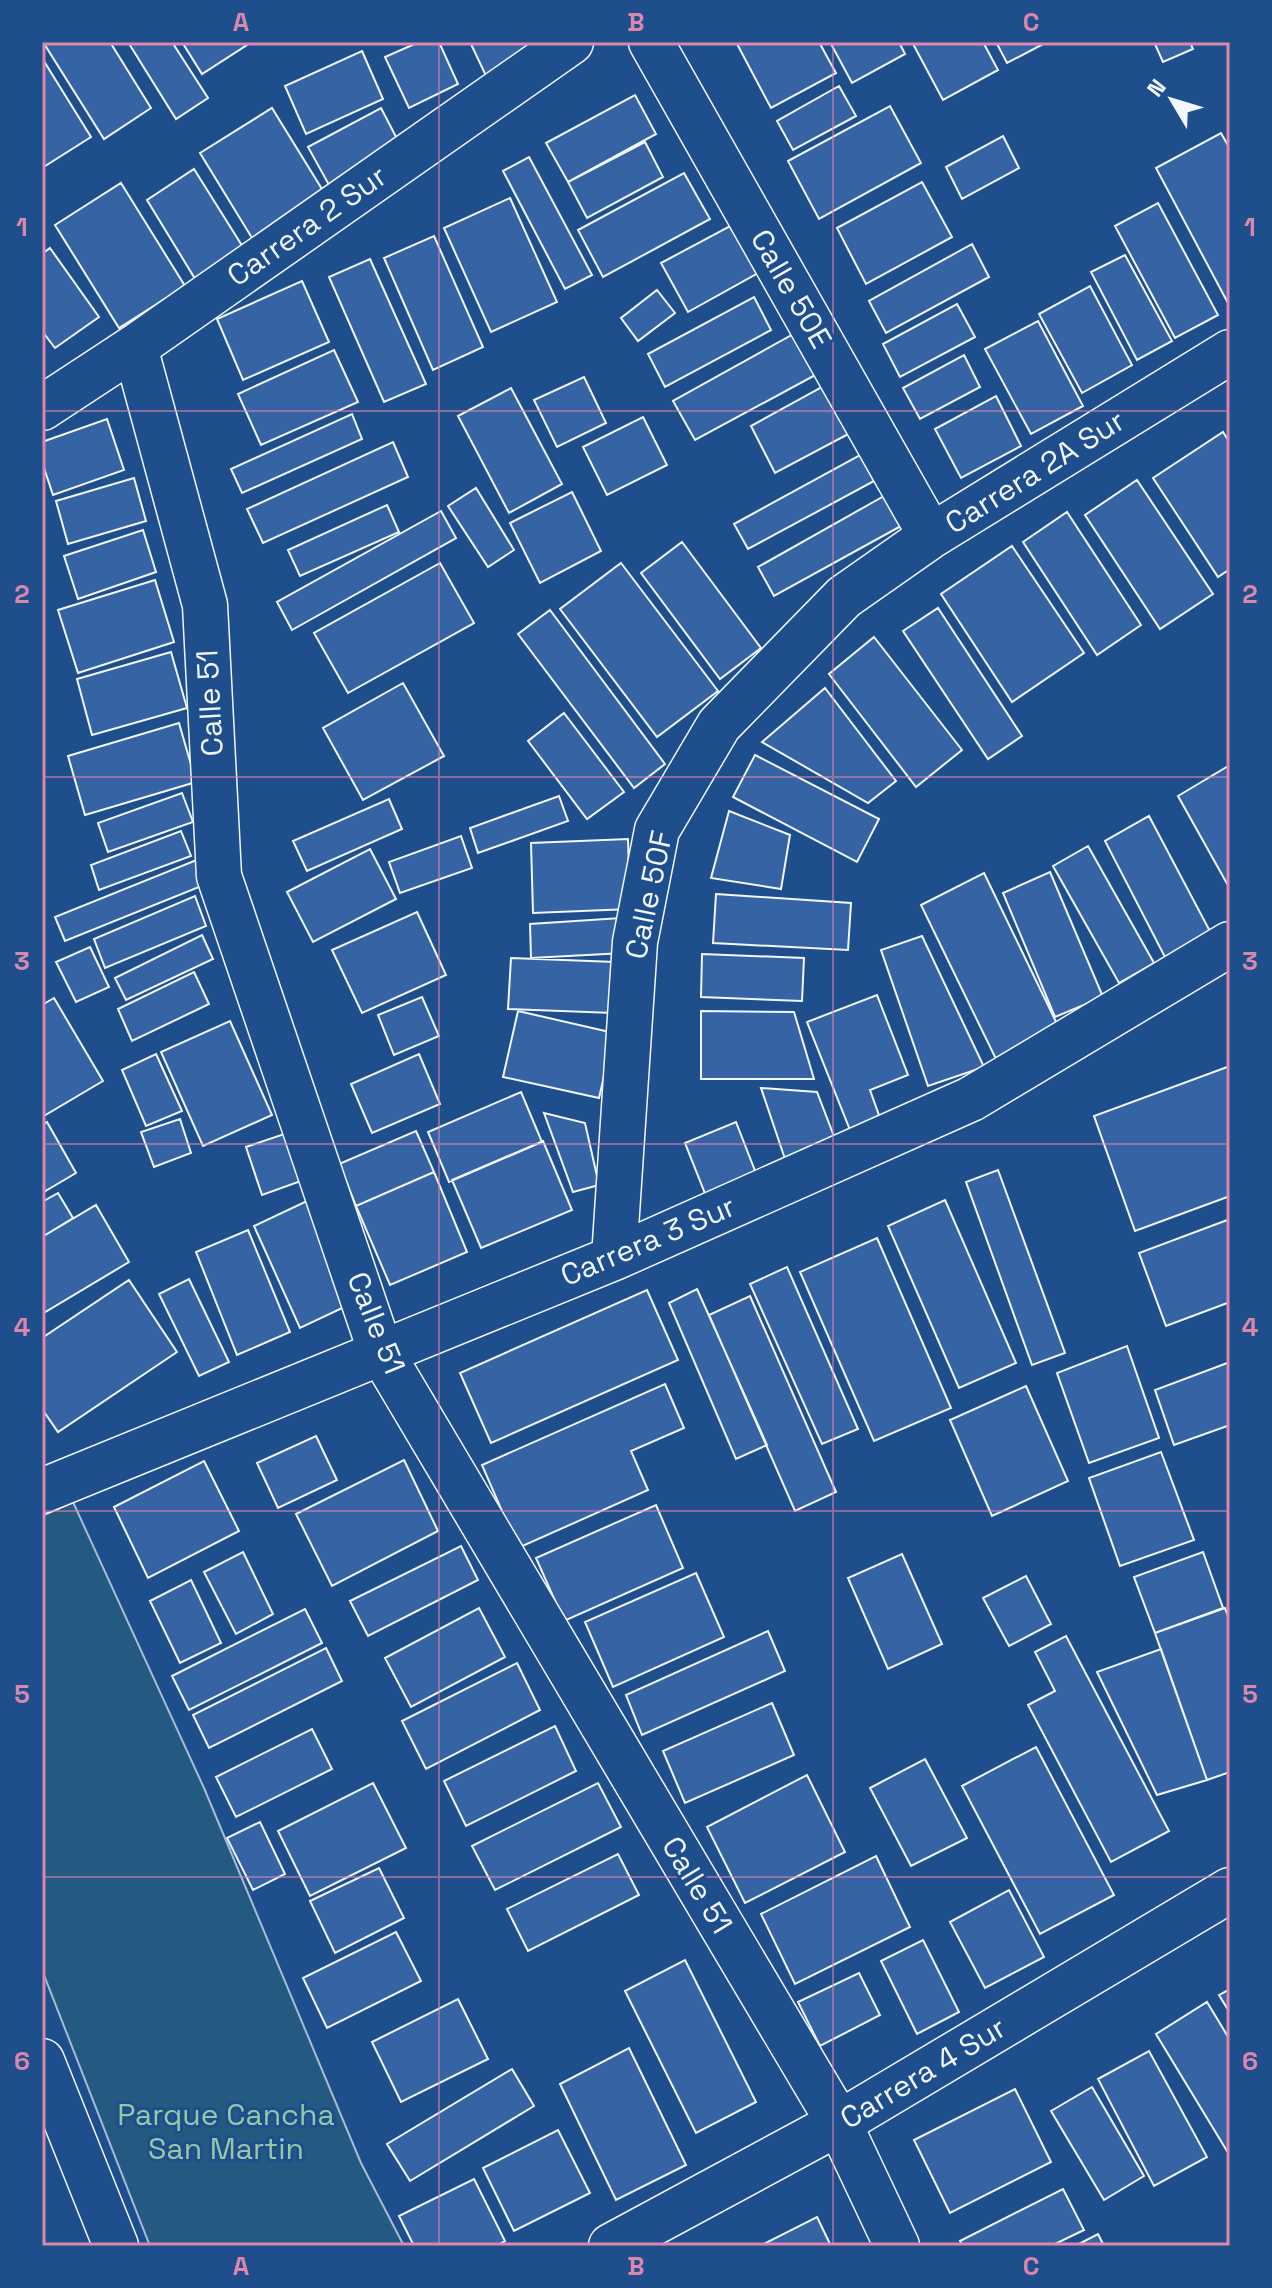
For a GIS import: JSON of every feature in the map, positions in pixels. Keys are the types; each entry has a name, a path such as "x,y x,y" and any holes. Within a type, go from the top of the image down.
{"street":[{"name":"Carrera 2 Sur","path":"42,408 135,347 571,42"},
{"name":"Calle 50E","path":"651,42 931,536"},
{"name":"Calle 51","path":"135,347 205,605 219,876 380,1350 839,2123 897,2246"},
{"name":"Carrera 2A Sur","path":"844,597 931,536 1230,352"},
{"name":"Calle 50F","path":"614,1258 635,942 657,830 719,725 844,597"},
{"name":"Carrera 3 Sur","path":"42,1491 380,1350 614,1258 971,1099 1230,944"},
{"name":"Carrera 4 Sur","path":"611,2246 839,2123 1230,1890"},
{"path":"42,2061 116,2246"}],"green space":[{"name":"Parque Cancha San Martin","path":"73,1502 204,1788 361,2163 404,2246 150,2246 42,1970 42,1516"}],"building":[{"path":"43,42 110,42 151,108 104,139"},
{"path":"128,42 172,42 208,98 176,119"},
{"path":"182,42 249,42 250,43 202,74"},
{"path":"419,42 439,42 458,84 409,108 385,57"},
{"path":"470,42 558,42 487,78"},
{"path":"736,42 819,42 836,73 771,108"},
{"path":"830,42 899,42 905,54 852,83"},
{"path":"912,42 983,42 998,70 943,100"},
{"path":"996,42 1047,42 1007,63"},
{"path":"1154,42 1190,42 1193,49 1163,62"},
{"path":"362,51 383,99 306,134 285,86"},
{"path":"42,58 91,137 42,168"},
{"path":"839,86 856,116 793,150 777,121"},
{"path":"635,95 656,134 568,182 546,143"},
{"path":"890,106 921,163 819,219 788,161"},
{"path":"272,108 325,194 252,238 200,153"},
{"path":"381,108 406,156 334,194 308,147"},
{"path":"1221,133 1230,149 1229,305 1156,168"},
{"path":"1003,136 1019,168 962,199 946,167"},
{"path":"645,142 663,177 587,218 568,182"},
{"path":"529,157 592,275 565,289 503,171"},
{"path":"194,169 246,252 197,282 147,200"},
{"path":"684,173 710,219 603,277 578,230"},
{"path":"922,182 952,237 866,284 837,228"},
{"path":"121,183 185,286 119,328 55,225"},
{"path":"510,198 557,302 491,332 444,228"},
{"path":"1158,203 1218,315 1175,338 1115,226"},
{"path":"732,225 758,273 688,312 661,263"},
{"path":"434,236 483,347 433,370 384,258"},
{"path":"972,244 989,277 886,333 869,301"},
{"path":"50,248 99,317 55,348 42,331 42,254"},
{"path":"1125,255 1172,341 1137,360 1091,272"},
{"path":"370,259 426,384 384,402 329,277"},
{"path":"302,281 329,342 243,380 217,319"},
{"path":"1090,286 1132,365 1082,393 1039,314"},
{"path":"657,290 675,313 638,341 621,318"},
{"path":"754,297 771,330 665,387 648,354"},
{"path":"957,304 975,337 900,377 883,344"},
{"path":"1038,321 1083,406 1031,434 985,349"},
{"path":"797,332 819,373 695,440 673,401"},
{"path":"334,350 358,402 261,445 238,394"},
{"path":"964,355 980,387 920,419 903,388"},
{"path":"584,377 606,423 557,447 534,400"},
{"path":"829,383 854,431 775,473 751,426"},
{"path":"511,388 562,484 509,513 458,416"},
{"path":"996,396 1021,446 961,478 935,429"},
{"path":"352,414 362,439 242,493 231,469"},
{"path":"643,417 667,465 607,495 583,447"},
{"path":"107,419 124,470 53,495 42,462 42,442"},
{"path":"1223,432 1230,443 1230,569 1218,577 1153,478"},
{"path":"393,442 408,477 263,543 247,509"},
{"path":"860,455 874,481 748,549 734,524"},
{"path":"134,478 146,521 68,544 56,501"},
{"path":"1137,480 1213,594 1160,629 1085,515"},
{"path":"476,488 514,550 488,567 448,506"},
{"path":"572,492 601,551 540,583 510,523"},
{"path":"884,496 901,526 774,596 758,567"},
{"path":"387,505 399,532 300,576 288,550"},
{"path":"441,511 456,538 292,630 277,602"},
{"path":"1067,512 1141,625 1097,655 1023,542"},
{"path":"143,530 156,572 78,599 64,556"},
{"path":"682,542 761,648 720,679 641,573"},
{"path":"1012,546 1084,653 1012,702 941,594"},
{"path":"440,563 474,623 348,693 314,633"},
{"path":"621,563 718,691 657,737 560,609"},
{"path":"155,580 174,642 78,673 58,610"},
{"path":"938,608 1022,736 988,759 903,631"},
{"path":"550,610 665,764 634,788 518,634"},
{"path":"874,637 962,750 916,787 829,674"},
{"path":"171,652 187,708 92,735 77,679"},
{"path":"403,683 444,756 363,800 323,728"},
{"path":"825,688 896,781 868,803 762,742"},
{"path":"564,713 624,792 587,819 528,741"},
{"path":"179,723 196,782 85,815 68,756"},
{"path":"755,755 879,819 857,862 733,797"},
{"path":"1230,765 1230,889 1178,796"},
{"path":"182,793 193,822 108,852 98,823"},
{"path":"559,796 568,821 478,853 470,828"},
{"path":"389,799 402,829 307,871 293,841"},
{"path":"729,811 790,835 781,889 711,878"},
{"path":"1149,816 1213,937 1167,961 1105,841"},
{"path":"181,831 191,856 99,890 91,865"},
{"path":"461,836 472,868 400,893 389,862"},
{"path":"628,839 630,909 533,913 531,843"},
{"path":"1088,846 1154,963 1119,983 1053,866"},
{"path":"370,849 396,899 313,942 287,892"},
{"path":"199,859 209,883 65,941 55,917"},
{"path":"1050,872 1103,997 1055,1017 1003,893"},
{"path":"984,873 1059,1028 996,1059 921,905"},
{"path":"716,894 851,903 848,950 713,943"},
{"path":"195,896 206,926 105,968 94,939"},
{"path":"417,912 446,975 362,1013 332,950"},
{"path":"621,918 624,953 531,958 530,924"},
{"path":"202,935 213,959 126,1000 115,978"},
{"path":"922,936 984,1067 928,1086 881,950"},
{"path":"90,947 109,987 76,1002 56,962"},
{"path":"702,954 804,958 802,1001 701,997"},
{"path":"511,958 615,962 613,1013 508,1009"},
{"path":"194,972 209,1004 132,1041 118,1009"},
{"path":"877,995 908,1075 870,1090 880,1118 850,1130 807,1022"},
{"path":"422,997 439,1036 394,1055 378,1015"},
{"path":"54,998 103,1081 42,1117 42,1005"},
{"path":"518,1011 614,1033 599,1098 503,1077"},
{"path":"701,1011 794,1012 814,1079 701,1079"},
{"path":"230,1021 272,1115 203,1146 161,1052"},
{"path":"156,1054 182,1111 146,1126 122,1070"},
{"path":"419,1054 440,1104 372,1133 351,1084"},
{"path":"1230,1066 1230,1196 1135,1231 1094,1116"},
{"path":"761,1088 817,1092 835,1139 785,1159"},
{"path":"521,1092 542,1142 449,1182 428,1132"},
{"path":"544,1113 585,1123 599,1185 573,1192"},
{"path":"180,1119 191,1153 154,1167 141,1132"},
{"path":"47,1122 76,1173 42,1193 42,1124"},
{"path":"736,1122 757,1176 706,1196 685,1143"},
{"path":"299,1129 315,1176 262,1195 246,1147"},
{"path":"416,1131 434,1172 356,1206 339,1164"},
{"path":"543,1141 572,1210 481,1248 452,1180"},
{"path":"998,1170 1065,1353 1032,1365 966,1182"},
{"path":"434,1172 467,1252 390,1285 356,1206"},
{"path":"58,1193 73,1218 42,1237 42,1202"},
{"path":"309,1200 355,1302 300,1328 254,1226"},
{"path":"945,1200 1016,1363 959,1388 888,1226"},
{"path":"96,1205 129,1262 42,1314 42,1237"},
{"path":"1230,1219 1230,1302 1166,1326 1139,1253"},
{"path":"248,1230 290,1332 237,1355 196,1252"},
{"path":"877,1238 951,1408 874,1441 800,1272"},
{"path":"787,1267 858,1429 822,1444 750,1284"},
{"path":"189,1279 229,1362 199,1376 159,1294"},
{"path":"129,1280 177,1352 58,1432 42,1409 42,1338"},
{"path":"697,1289 767,1445 736,1459 669,1303"},
{"path":"647,1290 678,1360 491,1443 460,1373"},
{"path":"750,1296 836,1492 795,1511 709,1315"},
{"path":"1127,1346 1159,1438 1089,1463 1057,1373"},
{"path":"1230,1362 1230,1425 1174,1445 1155,1390"},
{"path":"665,1384 684,1428 631,1451 648,1490 518,1548 482,1465"},
{"path":"1026,1386 1068,1481 992,1516 950,1420"},
{"path":"316,1436 337,1480 278,1508 257,1463"},
{"path":"1161,1452 1194,1540 1120,1566 1089,1478"},
{"path":"404,1460 438,1531 332,1586 296,1514"},
{"path":"204,1461 239,1531 148,1578 114,1507"},
{"path":"656,1505 683,1568 564,1621 536,1558"},
{"path":"461,1546 478,1580 368,1636 350,1601"},
{"path":"243,1552 273,1614 236,1634 204,1572"},
{"path":"1203,1552 1223,1608 1155,1633 1134,1577"},
{"path":"902,1554 942,1644 888,1669 848,1578"},
{"path":"696,1573 724,1637 613,1687 585,1622"},
{"path":"1026,1576 1051,1624 1009,1646 983,1598"},
{"path":"191,1580 221,1643 180,1663 150,1601"},
{"path":"479,1608 505,1657 411,1707 385,1658"},
{"path":"1225,1608 1230,1622 1230,1772 1207,1780 1155,1633"},
{"path":"305,1609 322,1643 189,1710 172,1676"},
{"path":"768,1631 785,1671 642,1735 626,1695"},
{"path":"1066,1636 1169,1831 1111,1862 1028,1705 1055,1691 1035,1652"},
{"path":"326,1648 342,1681 209,1748 193,1715"},
{"path":"1161,1649 1207,1780 1157,1795 1097,1672"},
{"path":"517,1663 540,1710 426,1769 402,1721"},
{"path":"772,1703 794,1755 685,1803 663,1751"},
{"path":"555,1726 576,1771 466,1826 444,1781"},
{"path":"312,1729 332,1769 236,1817 216,1777"},
{"path":"1036,1747 1114,1895 1040,1934 962,1786"},
{"path":"925,1759 967,1838 911,1866 870,1788"},
{"path":"807,1775 845,1852 745,1903 707,1827"},
{"path":"373,1783 406,1848 310,1896 278,1831"},
{"path":"598,1783 621,1827 495,1890 472,1846"},
{"path":"260,1822 285,1874 253,1890 227,1838"},
{"path":"618,1854 639,1895 528,1951 507,1909"},
{"path":"876,1856 910,1927 795,1984 761,1914"},
{"path":"379,1868 404,1918 335,1953 310,1901"},
{"path":"1009,1890 1044,1957 985,1988 950,1922"},
{"path":"396,1932 421,1981 327,2028 303,1978"},
{"path":"923,1940 959,2012 917,2034 881,1961"},
{"path":"685,1960 756,2102 696,2133 625,1991"},
{"path":"859,1973 880,2015 820,2046 798,2002"},
{"path":"1230,1989 1230,2013 1219,1995"},
{"path":"458,1999 488,2059 401,2102 372,2042"},
{"path":"1207,2002 1230,2040 1230,2156 1156,2034"},
{"path":"629,2048 686,2165 616,2200 560,2084"},
{"path":"1149,2051 1207,2157 1154,2186 1098,2079"},
{"path":"512,2069 534,2106 410,2181 387,2144"},
{"path":"1092,2087 1144,2176 1104,2200 1051,2111"},
{"path":"1015,2089 1051,2162 950,2213 914,2140"},
{"path":"558,2130 590,2193 514,2231 483,2168"},
{"path":"474,2179 505,2241 496,2246 414,2246 399,2216"},
{"path":"1063,2189 1084,2230 1051,2246 963,2246 960,2241"},
{"path":"817,2217 831,2246 760,2246"},
{"path":"1098,2234 1104,2246 1075,2246"}]}
